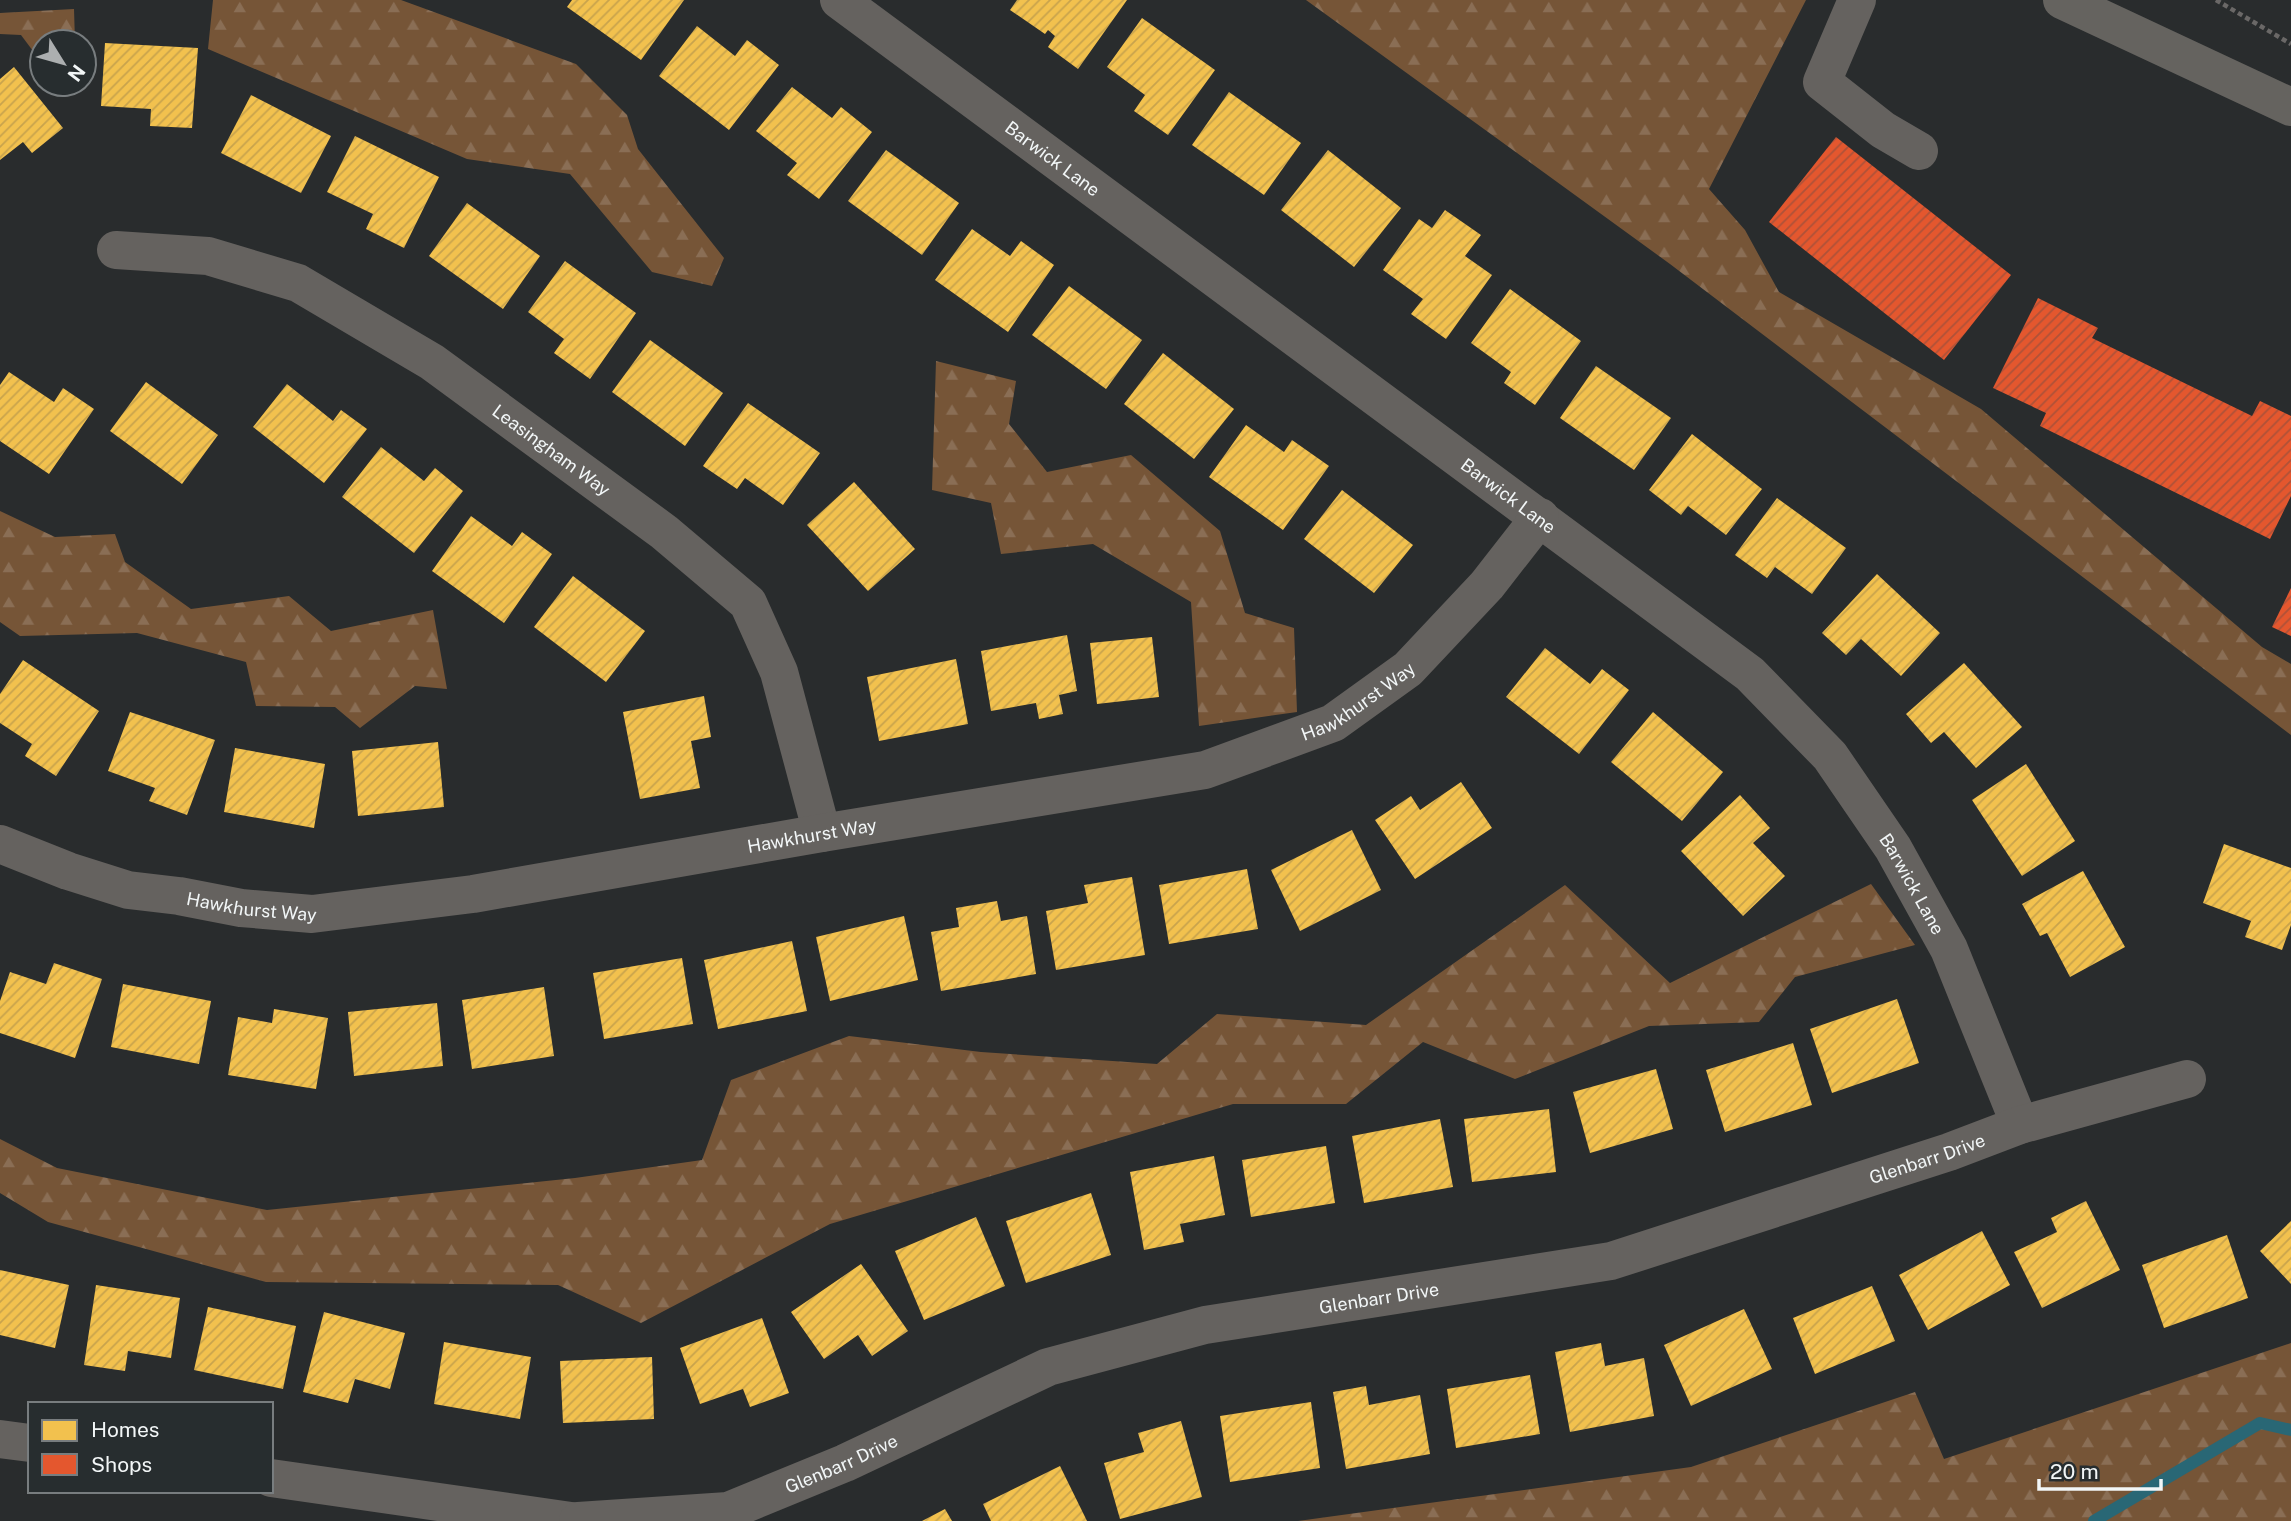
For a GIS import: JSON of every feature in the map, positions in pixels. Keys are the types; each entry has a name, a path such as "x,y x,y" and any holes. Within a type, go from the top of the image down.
{"main road":[{"path":"2062,0 2291,107"}],"street":[{"name":"Barwick Lane","path":"839,0 1750,674 1830,756 1893,848 1949,949 2020,1125"},
{"path":"1857,0 1822,82 1883,130 1919,151"},
{"name":"Leasingham Way","path":"116,250 208,256 298,282 432,362 664,532 748,603 779,672 822,833"},
{"name":"Hawkhurst Way","path":"0,844 68,872 128,890 241,908 312,914 473,894 1205,770 1333,723 1408,669 1487,585 1540,517"},
{"name":"Glenbarr Drive","path":"578,1521 728,1511 845,1463 1048,1367 1205,1325 1611,1261 1949,1152 2020,1125 2187,1079"},
{"path":"0,1439 28,1443"},
{"path":"273,1478 571,1521"}],"path":[{"path":"2216,0 2291,44"}],"green space":[{"path":"213,0 401,0 576,64 627,115 638,149 724,258 712,286 652,272 570,174 467,159 208,49"},
{"path":"1306,0 1806,0 1709,189 1745,230 1779,292 1981,409 2262,647 2291,664 2291,735 1670,264"},
{"path":"74,9 75,28 28,28 28,44 21,35 0,34 0,13"},
{"path":"936,361 1016,381 1009,424 1047,472 1131,455 1220,531 1245,613 1294,628 1297,712 1199,726 1191,602 1093,544 1001,554 991,503 932,490"},
{"path":"0,511 55,537 115,534 125,562 191,609 289,596 331,631 433,610 447,689 415,686 360,728 335,707 256,706 246,662 137,633 20,636 0,622"},
{"path":"1871,884 1915,945 1795,977 1759,1022 1649,1026 1515,1079 1423,1042 1346,1104 1233,1104 830,1224 641,1323 558,1285 266,1282 48,1222 0,1193 0,1139 57,1168 267,1210 575,1178 702,1160 731,1080 849,1036 981,1052 1157,1064 1217,1014 1366,1025 1565,885 1670,983"},
{"path":"2291,1343 2291,1521 1298,1521 1691,1467 1915,1392 1944,1459"}],"building: Homes":[{"path":"572,0 684,0 641,60 567,7"},
{"path":"1017,0 1127,0 1078,69 1048,47 1055,36 1048,30 1045,34 1010,10"},
{"path":"1142,18 1215,70 1168,135 1134,111 1145,95 1107,67"},
{"path":"697,26 735,56 747,40 779,65 729,130 659,76"},
{"path":"105,43 198,48 192,128 150,126 151,109 101,106"},
{"path":"14,67 28,84 28,98 39,98 63,128 32,153 23,142 0,160 0,79"},
{"path":"792,87 832,118 841,107 872,132 819,199 787,175 797,163 756,131"},
{"path":"1229,92 1301,143 1264,195 1192,145"},
{"path":"251,95 331,136 301,193 221,153"},
{"path":"355,136 439,177 404,248 366,229 373,214 327,192"},
{"path":"886,150 959,203 922,255 848,201"},
{"path":"1328,150 1401,208 1354,267 1281,210"},
{"path":"467,203 540,256 503,309 429,256"},
{"path":"1445,210 1481,235 1465,256 1492,275 1446,339 1411,314 1423,299 1383,270 1419,219 1432,228"},
{"path":"972,229 1010,256 1021,241 1054,265 1008,332 935,280"},
{"path":"565,261 636,313 590,379 554,353 564,339 528,312"},
{"path":"1069,286 1142,340 1106,389 1032,335"},
{"path":"1510,289 1581,341 1535,405 1504,383 1511,372 1471,343"},
{"path":"650,340 723,393 685,446 612,392"},
{"path":"1163,353 1234,409 1194,459 1124,404"},
{"path":"1596,366 1671,418 1634,470 1560,418"},
{"path":"9,372 54,402 63,388 94,409 49,474 0,441 0,385"},
{"path":"146,382 218,435 182,484 110,431"},
{"path":"287,384 333,421 341,410 367,429 324,483 253,427"},
{"path":"748,403 820,453 783,505 745,478 737,489 703,466"},
{"path":"1246,425 1284,452 1292,440 1329,466 1283,530 1209,477"},
{"path":"1692,434 1762,489 1726,535 1688,506 1681,515 1649,490"},
{"path":"381,447 424,481 435,468 463,491 414,553 342,497"},
{"path":"854,482 915,549 868,591 807,525"},
{"path":"1342,490 1413,545 1374,593 1304,539"},
{"path":"1777,498 1846,548 1812,594 1775,567 1767,578 1735,555"},
{"path":"471,516 512,546 522,532 552,554 504,623 432,571"},
{"path":"1877,574 1940,633 1901,676 1861,639 1846,655 1822,633"},
{"path":"573,576 645,631 606,682 534,627"},
{"path":"1067,635 1077,691 1059,695 1063,714 1039,719 1036,703 991,711 981,651"},
{"path":"1152,637 1159,697 1097,704 1090,643"},
{"path":"1545,648 1590,684 1602,669 1629,690 1579,754 1506,697"},
{"path":"956,659 968,724 879,741 867,677"},
{"path":"23,660 99,711 56,776 25,756 32,744 0,723 0,694"},
{"path":"1964,663 2022,727 1976,768 1944,732 1931,743 1906,714"},
{"path":"704,696 711,737 691,741 700,788 640,799 623,712"},
{"path":"130,712 215,740 187,815 149,801 155,788 108,771"},
{"path":"1653,712 1723,772 1682,821 1611,762"},
{"path":"438,742 444,807 358,816 352,751"},
{"path":"235,748 325,764 314,828 224,812"},
{"path":"2026,764 2075,841 2022,876 1972,800"},
{"path":"1461,782 1492,828 1415,879 1375,820 1411,796 1420,810"},
{"path":"1740,795 1770,828 1753,843 1785,876 1743,916 1681,851"},
{"path":"1352,830 1381,890 1300,931 1271,870"},
{"path":"2224,844 2291,868 2291,925 2282,950 2245,937 2251,921 2203,903"},
{"path":"1247,869 1258,929 1169,944 1159,885"},
{"path":"2083,871 2125,947 2070,977 2047,933 2040,936 2022,904"},
{"path":"1132,877 1145,955 1056,970 1046,911 1088,903 1084,885"},
{"path":"997,901 1001,921 1027,916 1036,974 941,991 931,932 959,927 956,908"},
{"path":"904,916 918,980 830,1001 816,937"},
{"path":"792,941 807,1011 718,1029 704,960"},
{"path":"682,958 693,1024 604,1039 593,973"},
{"path":"54,963 102,979 75,1058 0,1033 0,1001 10,972 46,984"},
{"path":"123,984 211,1001 199,1064 111,1047"},
{"path":"544,987 554,1056 472,1069 462,1000"},
{"path":"1897,999 1919,1063 1832,1093 1810,1029"},
{"path":"437,1003 443,1066 354,1076 348,1012"},
{"path":"274,1009 328,1018 316,1089 228,1075 238,1017 272,1023"},
{"path":"1793,1043 1812,1105 1725,1132 1706,1070"},
{"path":"1656,1069 1673,1129 1590,1153 1573,1092"},
{"path":"1549,1109 1556,1172 1472,1182 1464,1119"},
{"path":"1440,1119 1453,1187 1364,1203 1352,1136"},
{"path":"1326,1146 1335,1203 1251,1217 1242,1160"},
{"path":"1214,1156 1225,1215 1180,1224 1184,1242 1144,1250 1130,1172"},
{"path":"1091,1193 1111,1255 1026,1283 1006,1221"},
{"path":"2086,1201 2120,1270 2042,1308 2014,1252 2057,1232 2051,1218"},
{"path":"976,1217 1005,1286 924,1320 895,1251"},
{"path":"2291,1221 2291,1284 2260,1251"},
{"path":"1982,1231 2010,1285 1928,1330 1899,1275"},
{"path":"2227,1235 2248,1298 2164,1328 2142,1265"},
{"path":"861,1264 908,1331 872,1356 858,1335 824,1359 791,1312"},
{"path":"0,1270 69,1285 55,1348 0,1335"},
{"path":"96,1285 180,1298 171,1358 128,1351 125,1371 84,1365"},
{"path":"1872,1286 1895,1341 1815,1374 1793,1318"},
{"path":"208,1307 296,1326 283,1389 194,1370"},
{"path":"1744,1309 1772,1369 1691,1406 1664,1345"},
{"path":"324,1312 405,1333 390,1389 355,1379 348,1403 303,1392"},
{"path":"762,1318 789,1393 750,1407 743,1389 700,1404 680,1348"},
{"path":"444,1342 531,1357 520,1419 434,1404"},
{"path":"1601,1343 1605,1366 1644,1358 1654,1416 1570,1432 1555,1352"},
{"path":"652,1357 654,1419 563,1423 560,1361"},
{"path":"1530,1375 1540,1434 1456,1448 1447,1389"},
{"path":"1366,1386 1369,1405 1420,1395 1430,1454 1346,1469 1333,1392"},
{"path":"1311,1402 1320,1468 1230,1482 1220,1416"},
{"path":"1181,1421 1202,1497 1120,1519 1104,1463 1144,1452 1138,1433"},
{"path":"1060,1466 1087,1521 991,1521 983,1504"},
{"path":"945,1509 952,1521 922,1521"}],"building: Shops":[{"path":"1836,137 2011,275 1944,360 1769,222"},
{"path":"2038,298 2098,328 2092,338 2252,416 2260,401 2291,416 2291,496 2270,539 2040,426 2046,413 1993,388"},
{"path":"2291,588 2291,636 2272,627"}],"waterway":[{"path":"2094,1521 2260,1423 2291,1430"}]}
